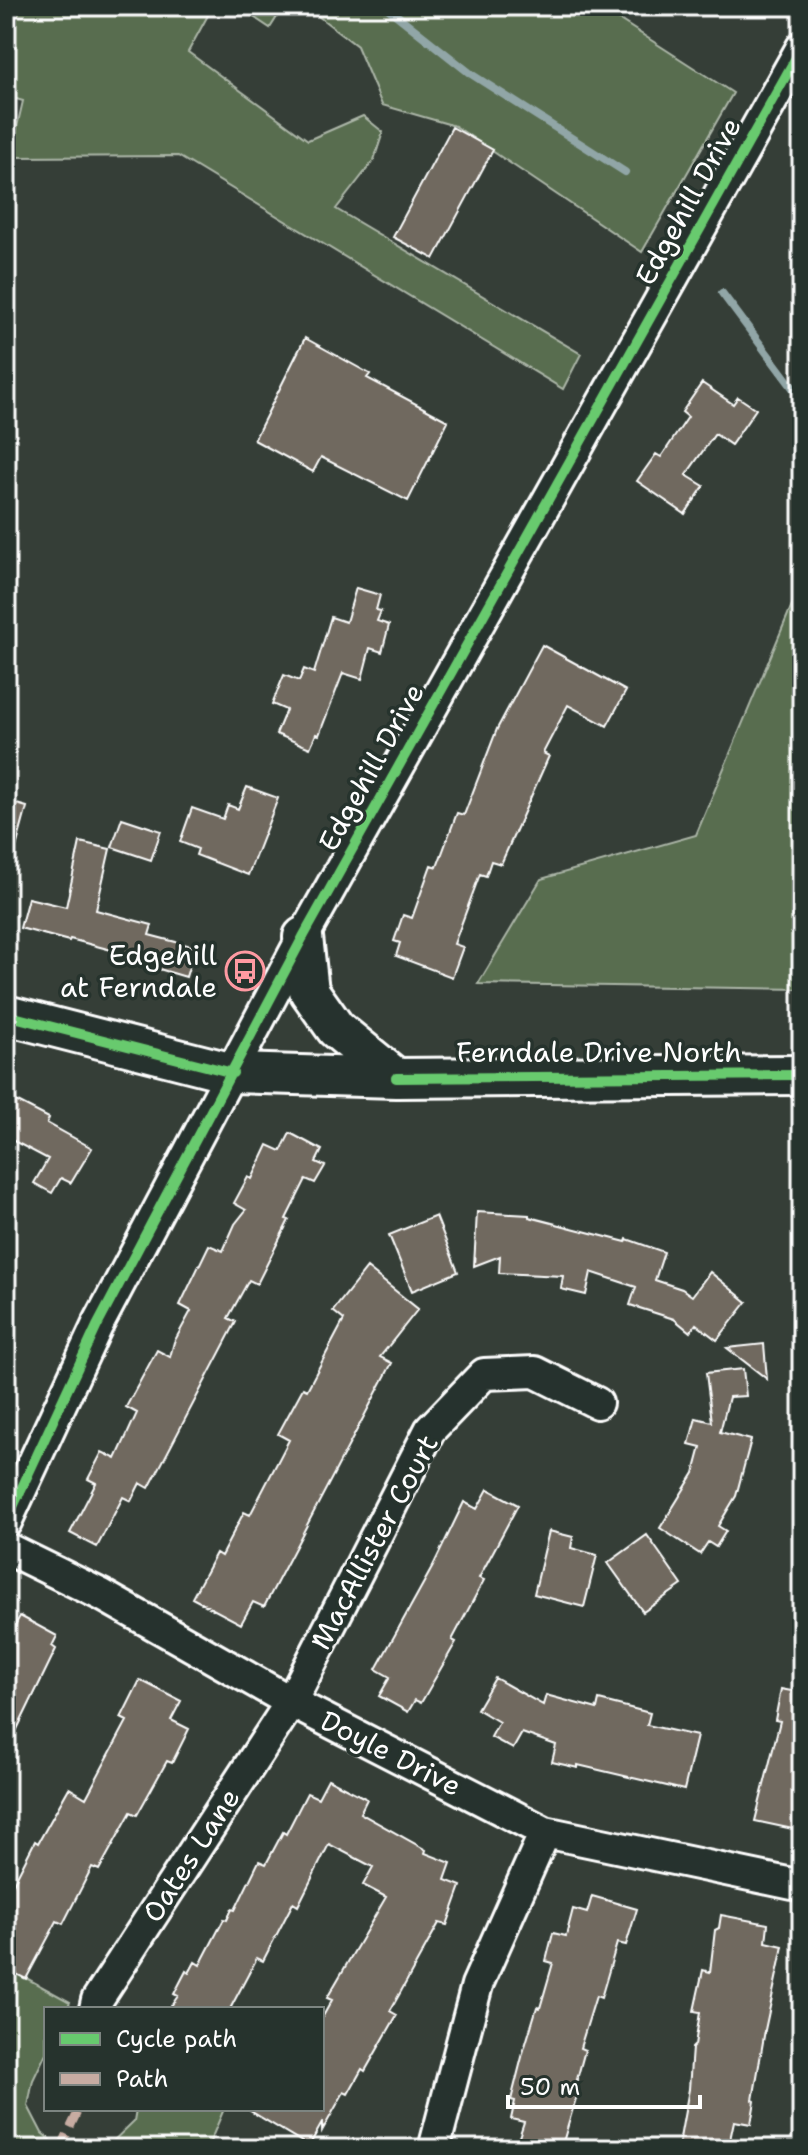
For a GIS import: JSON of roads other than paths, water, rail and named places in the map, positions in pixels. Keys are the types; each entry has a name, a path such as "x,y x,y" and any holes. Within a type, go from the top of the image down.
{"main road":[{"path":"303,937 309,991 336,1029 396,1078"},
{"name":"Ferndale Drive North","path":"6,1015 233,1073 396,1078 802,1075"}],"street":[{"name":"Edgehill Drive","path":"6,1522 97,1326 303,937 802,47"},
{"name":"MacAllister Court","path":"291,1702 430,1430 484,1374 535,1372 597,1403"},
{"name":"Doyle Drive","path":"6,1548 102,1595 291,1702 545,1832 802,1886"},
{"name":"Oates Lane","path":"95,2007 97,2000 291,1702"},
{"path":"434,2149 477,1985 545,1832"}],"waterway":[{"path":"385,6 471,74 625,172"},
{"path":"722,293 802,400"}],"place":[{"name":"Edgehill at Ferndale","path":"245,971"}]}
